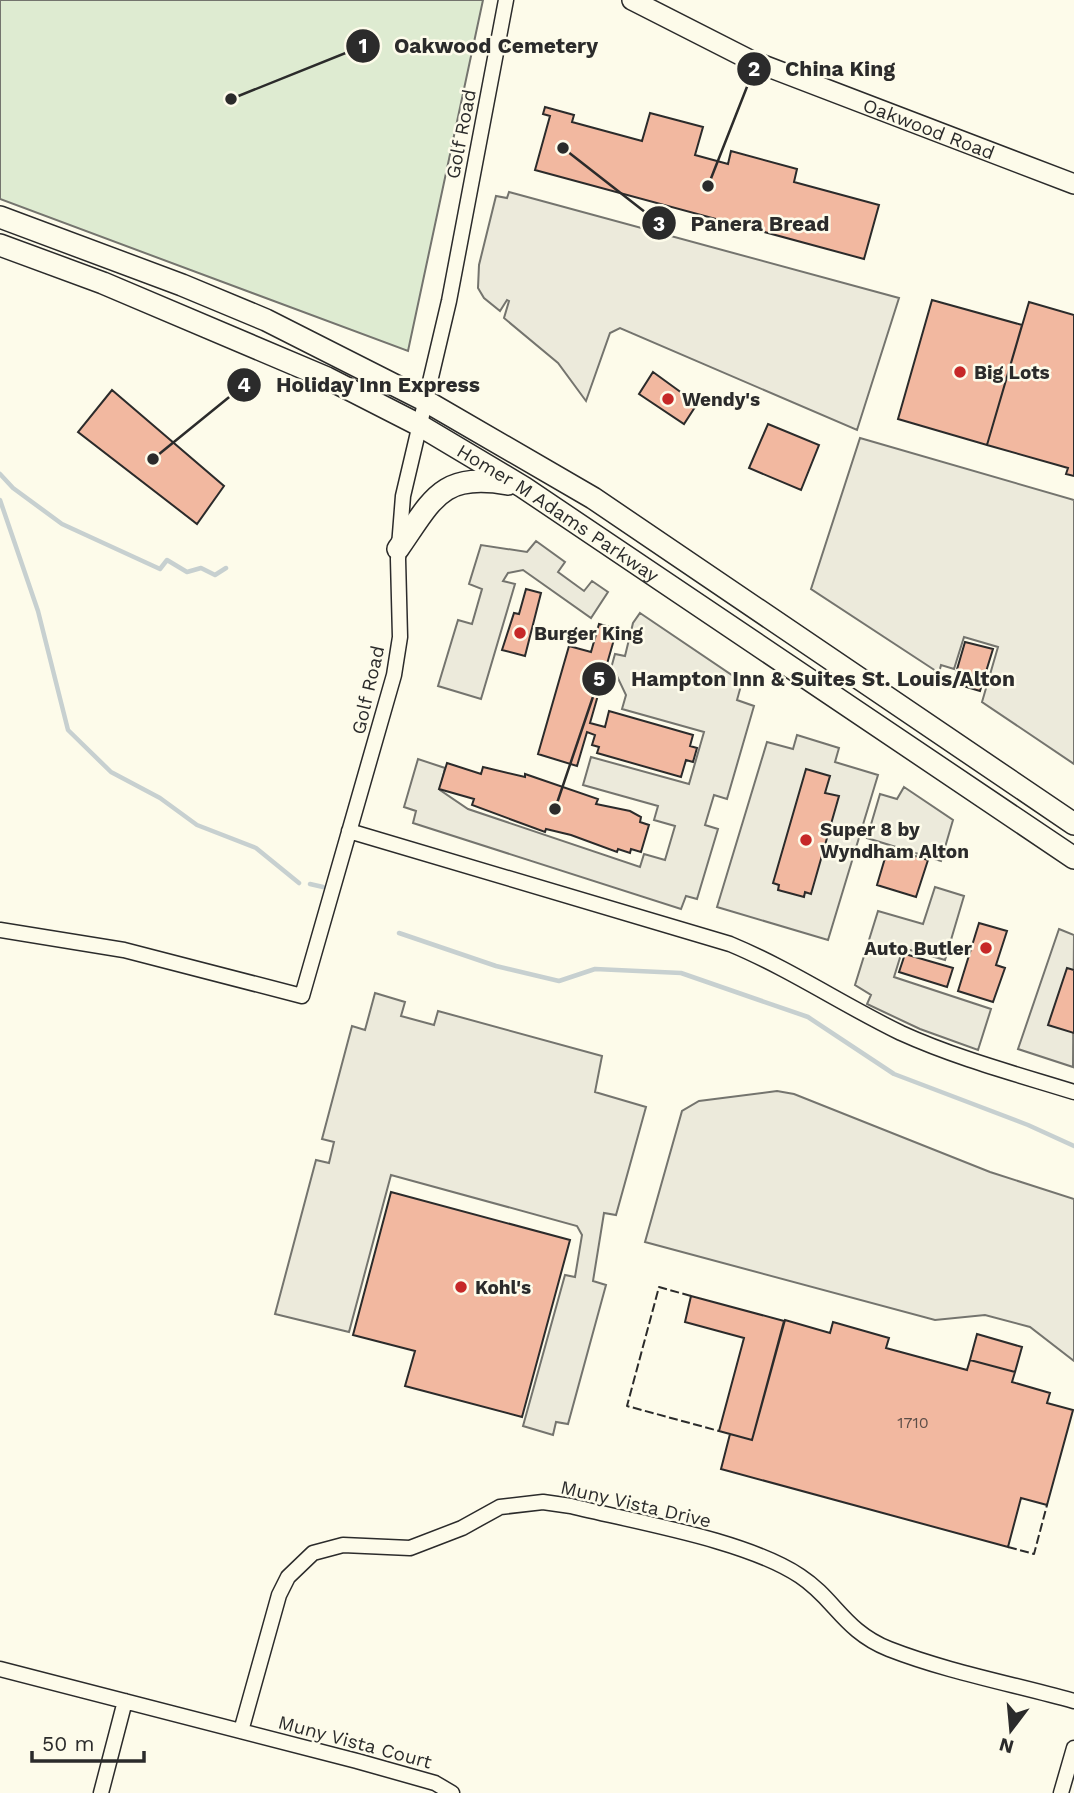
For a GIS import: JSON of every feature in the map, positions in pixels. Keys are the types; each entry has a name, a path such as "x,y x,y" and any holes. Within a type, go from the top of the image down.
{"main road":[{"name":"Homer M Adams Parkway","path":"0,217 158,275 266,320 425,400 593,498 1074,824"},
{"name":"Homer M Adams Parkway","path":"0,245 103,282 327,378 419,425 523,487 1074,858"},
{"path":"398,549 424,512 449,487 465,481 484,480 523,487"}],"street":[{"name":"Golf Road","path":"0,930 124,950 302,996 394,676 400,637 398,549 403,496 449,301 506,0"},
{"name":"Oakwood Road","path":"632,0 763,65 1074,184"},
{"path":"349,831 730,944 773,963 905,1034 994,1067 1074,1091"},
{"name":"Muny Vista Drive","path":"241,1731 279,1595 288,1577 306,1558 328,1547 343,1545 411,1548 462,1528 500,1507 535,1503 571,1506 749,1552 799,1575 818,1590 849,1626 877,1643 917,1658 1074,1702"},
{"name":"Muny Vista Court","path":"0,1669 435,1783 452,1793"},
{"path":"102,1793 125,1701"},
{"path":"1061,1793 1074,1748"}],"green space":[{"path":"0,0 483,0 408,351 0,199"}],"shaded area":[{"path":"509,192 899,298 857,430 620,328 610,333 586,401 558,363 504,318 509,301 507,300 500,311 484,298 478,288 479,265 496,196 507,198"},
{"path":"860,438 1074,500 1074,764 982,702 998,647 964,637 954,669 941,665 939,673 811,589"},
{"path":"536,541 565,562 558,572 584,591 592,581 608,592 591,618 523,570 508,573 503,581 515,584 481,699 438,686 458,620 472,624 482,589 469,584 481,545 527,552"},
{"path":"640,613 742,682 737,700 754,706 727,799 714,795 705,825 718,829 697,899 686,896 681,909 413,823 416,811 404,807 418,759 445,768 440,790 468,809 640,867 644,854 665,860 675,826 654,820 658,806 583,785 591,757 689,784 704,732 622,709 626,695 616,674 610,672 615,654 625,656 633,623"},
{"path":"797,735 839,748 835,762 878,775 828,940 717,907 767,742 793,749"},
{"path":"904,787 953,820 941,861 867,838 880,794 897,799"},
{"path":"935,887 964,896 945,960 903,948 894,977 991,1009 978,1050 920,1029 867,1004 871,995 855,985 878,911 923,924"},
{"path":"1059,929 1074,935 1073,1067 1018,1049"},
{"path":"375,993 405,1002 401,1016 434,1025 438,1011 602,1056 595,1092 646,1107 616,1215 604,1213 593,1281 606,1285 568,1424 556,1422 553,1435 523,1426 565,1275 575,1277 582,1235 577,1226 391,1175 349,1332 275,1314 316,1160 329,1163 334,1142 322,1139 352,1026 365,1030"},
{"path":"777,1091 794,1094 990,1172 1074,1199 1074,1361 1030,1327 985,1315 935,1320 645,1242 682,1111 699,1101"}],"building":[{"path":"545,107 574,115 572,122 642,141 650,113 703,127 695,155 728,164 731,151 797,169 794,182 879,205 864,259 535,170 550,116 543,114"},
{"name":"Big Lots","path":"932,300 1022,325 987,445 898,419"},
{"path":"1029,302 1074,315 1074,476 1066,474 1068,468 987,445"},
{"name":"Wendy's","path":"653,372 697,404 684,424 639,394"},
{"path":"112,390 224,486 197,524 78,432"},
{"path":"768,424 819,445 801,490 749,468"},
{"name":"Burger King","path":"526,589 541,593 525,656 502,650 514,613 519,614"},
{"path":"599,624 617,629 590,723 605,727 609,711 693,735 690,746 697,748 693,762 686,760 681,777 597,753 599,747 592,745 595,735 587,732 577,766 538,754 569,646 591,652"},
{"path":"965,642 993,649 980,691 953,683"},
{"path":"447,763 481,774 483,767 525,777 525,774 598,799 596,804 630,811 641,817 640,822 649,825 641,852 631,849 630,853 618,849 617,852 571,835 546,829 545,832 472,805 474,799 439,789"},
{"name":"Super 8 by Wyndham Alton","path":"806,769 830,776 825,793 839,796 811,894 805,892 804,897 778,890 779,885 773,883"},
{"path":"888,848 928,860 916,897 877,885"},
{"name":"Auto Butler","path":"979,923 1007,931 996,965 1005,968 993,1002 958,991"},
{"path":"905,954 953,968 947,987 899,972"},
{"path":"1067,968 1074,970 1074,1033 1048,1025"},
{"name":"Kohl's","path":"391,1192 570,1240 522,1417 405,1386 415,1351 353,1335"},
{"path":"691,1296 784,1321 752,1440 719,1431 744,1338 685,1322"},
{"path":"785,1320 830,1333 833,1322 889,1338 886,1348 967,1370 970,1360 1015,1372 1012,1382 1050,1393 1047,1403 1073,1410 1047,1505 1021,1498 1008,1547 721,1469 730,1434 752,1440"},
{"path":"977,1334 1022,1347 1015,1372 970,1360"}],"waterway":[{"path":"0,474 13,488 62,524 160,569 167,560 187,572 201,568 215,575 226,568"},
{"path":"0,500 38,611 68,730 111,772 160,798 197,825 256,848 299,883"},
{"path":"310,884 323,887"},
{"path":"399,933 496,966 559,981 595,969 681,973 808,1017 894,1074 1028,1125 1074,1146"}],"fence":[{"path":"691,1296 659,1287 627,1406 719,1431"},
{"path":"1008,1547 1034,1554 1047,1505"}],"place":[{"name":"Oakwood Cemetery","path":"231,99"},
{"name":"Panera Bread","path":"563,148"},
{"name":"China King","path":"708,186"},
{"name":"Big Lots","path":"960,372"},
{"name":"Wendy's","path":"668,399"},
{"name":"Holiday Inn Express","path":"153,459"},
{"name":"Burger King","path":"520,633"},
{"name":"Hampton Inn & Suites St. Louis/Alton","path":"555,809"},
{"name":"Super 8 by Wyndham Alton","path":"806,840"},
{"name":"Auto Butler","path":"986,948"},
{"name":"Kohl's","path":"461,1287"}]}
